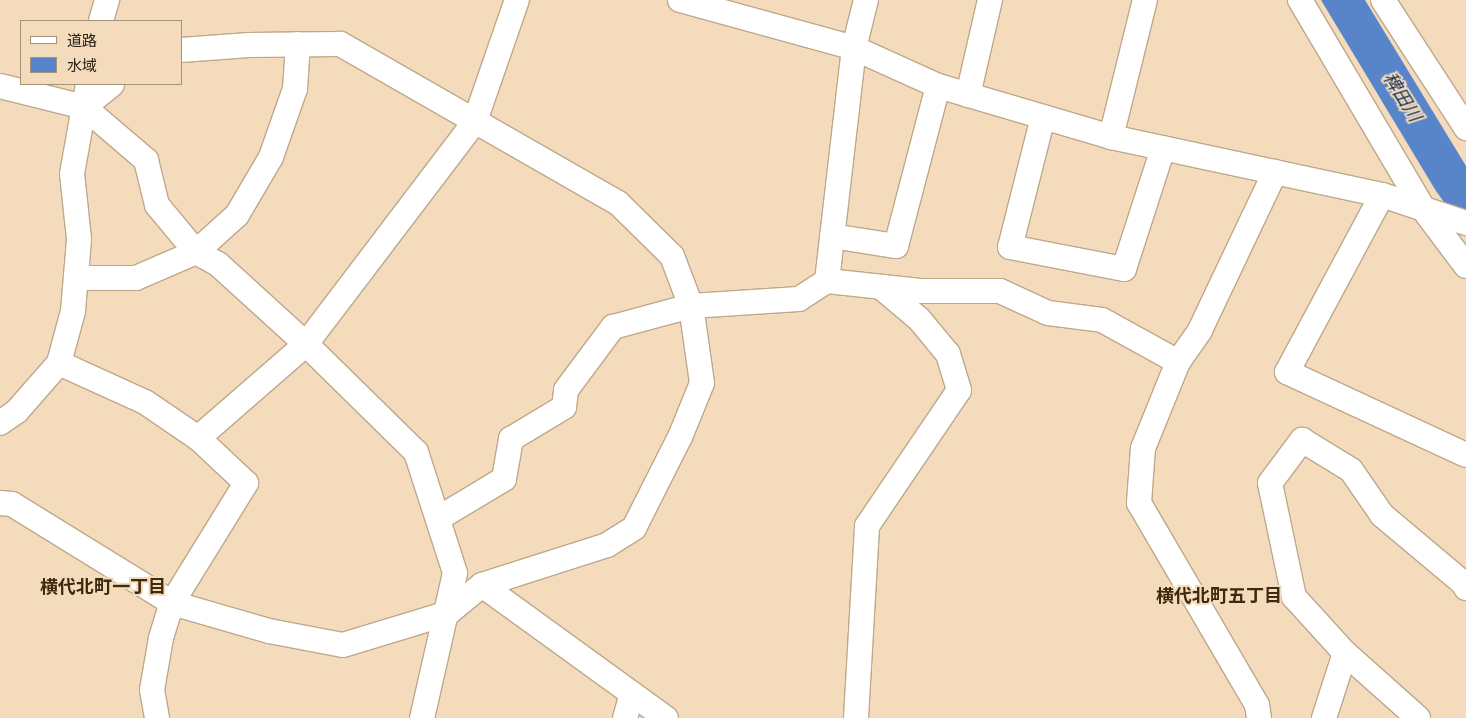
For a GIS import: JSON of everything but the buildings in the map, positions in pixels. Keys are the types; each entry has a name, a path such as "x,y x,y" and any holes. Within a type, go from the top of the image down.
{"street":[{"path":"101,20 107,0"},
{"path":"198,438 306,344 475,121 516,0"},
{"path":"680,0 854,48 938,86 1111,137 1382,195 1466,223"},
{"path":"827,281 854,48 866,0"},
{"path":"968,95 990,0"},
{"path":"1111,137 1145,0"},
{"path":"1300,0 1466,266"},
{"path":"1383,0 1466,128"},
{"path":"0,502 12,504 172,603 269,631 343,645 448,613 482,585 607,546 634,528 680,438 702,383 691,306 672,256 618,203 340,44 249,44 182,50"},
{"path":"76,278 136,278 196,252 237,215 271,157 295,89 298,44"},
{"path":"0,422 17,411 59,363 73,311 79,238 72,174 88,85"},
{"path":"84,107 111,85"},
{"path":"0,86 84,107 146,160 157,205 196,252 218,264 306,344 416,452 439,518 455,573 448,613 422,718"},
{"path":"832,236 896,246 938,86"},
{"path":"1043,117 1010,247 1124,269 1163,148"},
{"path":"1259,718 1257,705 1139,503 1143,448 1178,362 1200,330 1275,172"},
{"path":"1382,195 1287,372 1466,455"},
{"path":"439,518 504,479 511,440 564,407 566,390 614,327 691,306 798,299 827,281 920,291 1000,291 1048,313 1102,320 1178,362"},
{"path":"856,718 867,526 959,390 948,354 919,319 881,287"},
{"path":"59,363 145,402 198,438 246,483 172,603 161,638 152,690 157,718"},
{"path":"1418,718 1345,653 1294,597 1270,483 1302,440 1351,470 1382,515 1463,583 1466,588"},
{"path":"482,585 666,718"},
{"path":"1324,718 1345,653"},
{"path":"625,718 632,694"}],"water":[{"name":"稗田川","path":"1321,0 1365,0 1466,166 1466,232 1436,191"}],"district":[{"name":"横代北町一丁目","path":"103,587"},
{"name":"横代北町五丁目","path":"1219,596"}]}
